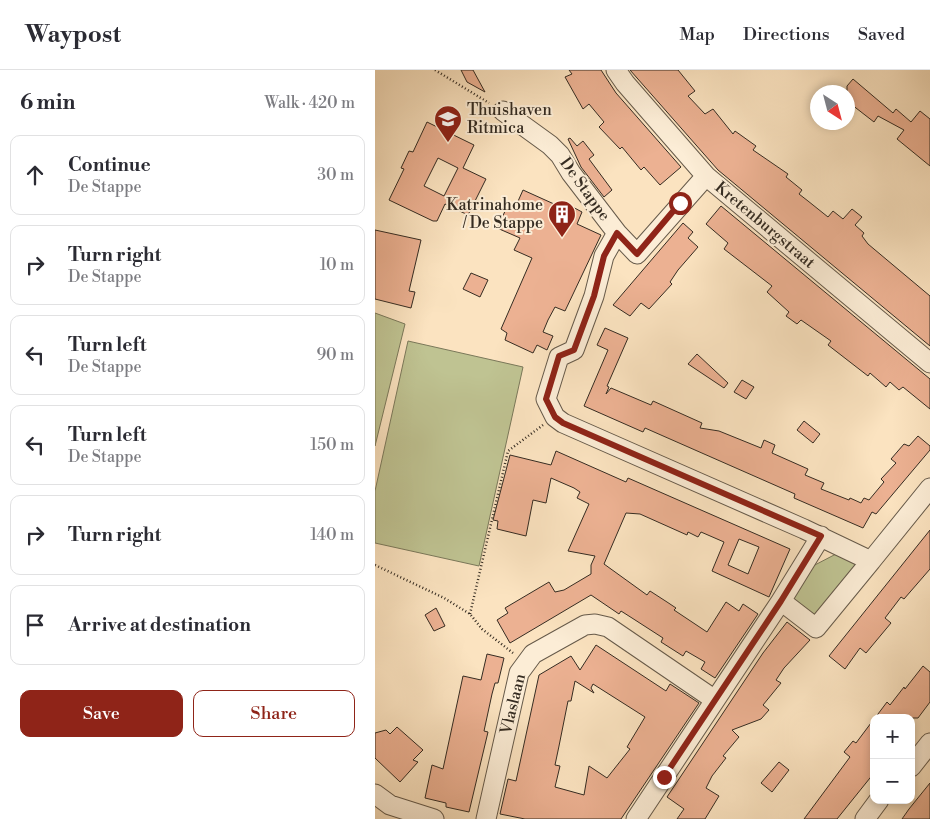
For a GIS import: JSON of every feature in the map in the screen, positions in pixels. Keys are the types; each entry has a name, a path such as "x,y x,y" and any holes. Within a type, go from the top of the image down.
{"street":[{"name":"Kretenburgstraat","path":"617,70 625,83 706,176 930,363"},
{"name":"De Stappe","path":"503,111 550,144 617,233 637,254 706,176"},
{"name":"De Stappe","path":"555,417 546,399 559,356 574,350 594,296 604,256 617,233"},
{"path":"555,417 563,423 821,536 871,561"},
{"path":"781,601 816,628 930,488"},
{"path":"636,819 781,601 821,536"},
{"name":"Vlaslaan","path":"486,819 519,673 525,662 533,654 585,625 595,624 608,627 715,700"},
{"path":"915,762 930,743"},
{"path":"375,794 390,805 434,819"},
{"path":"865,819 876,804"}],"path":[{"path":"435,70 503,111"},
{"path":"470,614 507,451 555,417"},
{"path":"375,565 444,598 470,614 482,629 525,662"}],"green space":[{"path":"375,313 405,324 375,446"},
{"path":"408,341 523,367 479,566 375,543 375,491"},
{"path":"836,554 861,567 819,617 789,599 811,567"}],"building":[{"path":"461,70 473,70 485,92 467,82"},
{"path":"569,70 601,70 616,93 681,167 660,185 644,167 641,170 622,147 620,149 599,127 604,122 589,104 583,109 565,77 572,74"},
{"path":"630,70 678,70 695,91 688,96 705,114 713,109 733,134 735,131 756,146 753,150 788,174 786,177 802,190 799,194 828,217 833,211 843,219 852,209 862,217 855,225 864,233 862,236 868,244 930,296 930,346 718,170"},
{"path":"853,79 893,113 896,109 911,122 920,111 930,119 930,166 897,139 904,130 878,116 874,122 855,107 855,85 848,85"},
{"path":"427,122 474,145 463,168 486,179 468,215 445,204 437,221 433,221 389,200 404,169 401,168 409,151 413,152","holes":["438,158 458,168 444,196 424,186"]},
{"path":"570,138 577,146 583,141 594,155 589,159 612,190 604,197 581,167 568,139"},
{"path":"523,190 554,204 568,208 569,205 582,212 577,224 601,235 565,311 555,307 548,320 543,332 553,336 547,350 537,345 533,353 505,340 507,333 501,329 532,258 514,250 520,238 497,228 508,205 515,208"},
{"path":"721,206 930,379 930,409 903,387 899,390 890,382 886,387 870,373 868,376 828,345 831,341 801,320 797,324 786,316 789,312 767,292 772,286 724,249 728,243 706,224"},
{"path":"683,223 693,232 688,238 698,247 678,270 670,282 672,284 649,309 641,303 630,316 613,305"},
{"path":"375,230 421,240 409,291 415,292 411,308 375,299"},
{"path":"471,273 488,280 480,297 463,289"},
{"path":"605,328 628,338 607,386 609,387 606,394 611,388 651,405 653,401 702,423 700,428 719,431 761,448 764,440 775,445 772,453 808,469 805,475 824,483 821,489 849,500 850,498 861,503 864,498 869,500 884,482 881,479 896,463 891,459 904,444 909,446 918,436 930,446 930,450 876,514 872,512 863,528 794,498 795,494 645,428 643,432 584,406 608,350 597,345"},
{"path":"697,354 728,383 724,388 688,364"},
{"path":"742,380 754,387 746,399 734,392"},
{"path":"804,421 820,434 813,443 797,430"},
{"path":"556,451 626,482 628,478 790,549 769,597 712,571 724,542 701,532 698,537 688,532 687,535 640,514 626,513 604,564 647,595 650,591 667,602 676,608 674,610 707,632 726,602 739,611 743,604 758,614 715,678 701,669 705,662 686,651 683,656 661,642 663,638 621,611 619,614 591,595 510,643 497,620 508,613 505,608 549,582 555,592 564,590 591,574 591,565 595,556 568,551 589,504 577,498 580,492 574,488 551,478 546,503 533,500 526,536 497,529 498,521 493,520 510,455 551,465","holes":["739,539 759,547 748,574 728,565"]},
{"path":"930,530 930,569 904,599 901,597 885,618 891,623 866,653 860,648 845,669 829,656"},
{"path":"436,608 445,626 434,631 425,615"},
{"path":"787,622 810,640 784,668 776,680 781,683 763,705 769,710 761,719 732,730 739,737 723,756 726,758 712,776 706,788 719,796 705,819 677,819 684,809 667,797 763,653"},
{"path":"596,645 666,691 670,684 699,703 621,819 525,819 500,814 508,779 516,781 539,675 571,656 580,670","holes":["575,681 594,693 591,688 593,684 645,717 627,747 630,749 607,778 589,766 584,795 555,787 560,766 555,765 568,701 571,701"]},
{"path":"487,654 504,658 498,683 495,683 492,694 484,731 488,732 469,812 446,807 446,803 425,798 432,765 443,769 463,676 481,680"},
{"path":"923,666 930,672 930,702 918,718 915,718 915,714 878,714 887,702 890,705 904,687 905,689"},
{"path":"870,724 870,778 837,819 804,819 850,757 844,752 853,741 856,743"},
{"path":"397,727 423,750 413,760 418,762 400,782 375,758 375,733 386,730 390,734"},
{"path":"779,762 789,770 772,792 761,783"},
{"path":"930,783 930,819 902,819"}],"place":[{"name":"Thuishaven Ritmica","path":"448,143"},
{"name":"Katrinahome / De Stappe","path":"562,238"}],"route":[{"path":"664,777 781,601 821,536 563,423 555,417 546,399 559,356 574,350 594,296 604,256 617,233 637,254 680,203"}]}
